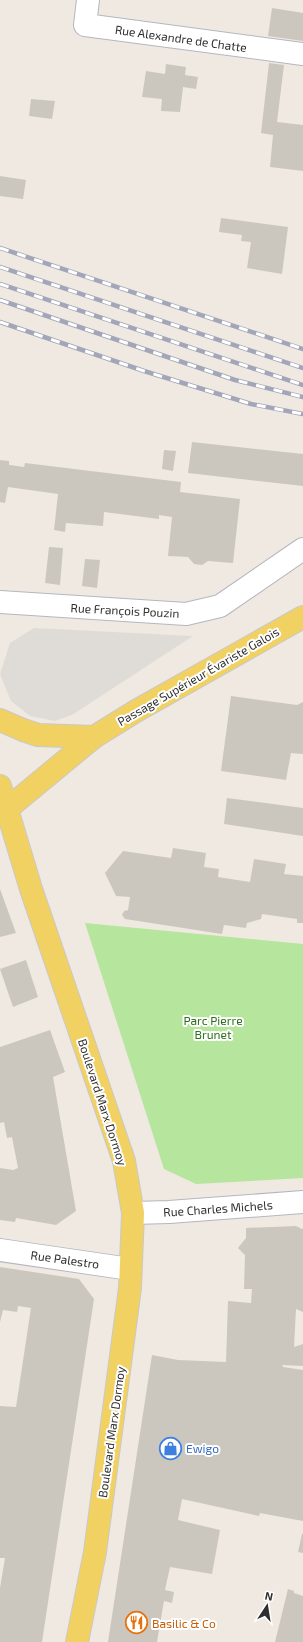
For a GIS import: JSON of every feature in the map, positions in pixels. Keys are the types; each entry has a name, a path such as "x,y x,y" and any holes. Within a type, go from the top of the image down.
{"main road":[{"name":"Passage Supérieur Évariste Galois","path":"2,812 94,737 136,711 303,617"},
{"path":"0,720 38,735 94,737"},
{"name":"Boulevard Marx Dormoy","path":"0,786 2,812 31,889 124,1161 133,1213 130,1288 96,1544 77,1642"}],"street":[{"name":"Rue Alexandre de Chatte","path":"88,0 85,26 303,54"},
{"name":"Rue François Pouzin","path":"0,602 186,614 220,606 303,549"},
{"name":"Rue Charles Michels","path":"133,1213 169,1212 303,1202"},
{"name":"Rue Palestro","path":"0,1250 130,1269"}],"green space":[{"name":"Parc Pierre Brunet","path":"85,923 303,944 303,1178 196,1184 164,1169"}],"shaded area":[{"path":"34,628 193,636 72,715 55,721 30,716 11,701 0,674 10,643"}],"building":[{"path":"272,8 303,13 303,41 268,36"},
{"path":"269,63 284,65 277,122 303,125 303,171 270,167 273,135 261,133"},
{"path":"166,64 186,67 185,75 198,77 196,89 183,87 180,112 161,111 162,99 142,97 146,71 165,74"},
{"path":"31,99 55,101 52,119 29,116"},
{"path":"0,176 26,180 23,199 0,196"},
{"path":"221,218 288,227 282,274 247,268 251,242 241,241 242,235 219,232"},
{"path":"192,442 303,454 303,486 188,473"},
{"path":"164,450 176,451 173,471 162,469"},
{"path":"0,460 9,461 9,465 24,467 25,463 181,482 180,492 240,499 233,563 208,561 202,565 194,564 188,557 168,556 172,517 159,515 159,519 104,512 103,526 66,523 65,532 54,530 58,494 8,487 5,503 0,502"},
{"path":"49,547 63,548 60,585 45,583"},
{"path":"85,559 100,560 97,588 82,586"},
{"path":"231,696 297,705 303,702 303,754 291,753 286,780 221,771"},
{"path":"227,798 303,808 303,836 224,824"},
{"path":"173,848 206,853 204,867 219,869 218,877 250,882 254,859 286,864 284,874 303,876 303,923 297,923 297,919 262,914 261,919 247,923 246,928 224,925 222,934 125,919 122,915 124,911 128,910 130,897 116,896 105,873 123,851 171,858"},
{"path":"0,889 16,933 0,937"},
{"path":"26,960 38,997 13,1007 0,969"},
{"path":"50,1030 65,1072 53,1077 76,1211 56,1225 16,1218 15,1222 0,1220 0,1168 13,1170 18,1168 12,1137 7,1138 4,1122 0,1123 0,1047"},
{"path":"296,1226 302,1229 303,1228 303,1312 296,1309 294,1347 303,1344 303,1366 282,1365 283,1367 303,1370 303,1521 260,1513 259,1516 182,1499 178,1520 220,1530 212,1574 170,1567 165,1590 174,1592 172,1603 164,1601 157,1642 108,1642 152,1355 178,1360 226,1362 228,1301 251,1303 252,1289 244,1289 245,1255 238,1248 246,1238 246,1228"},
{"path":"0,1267 79,1279 94,1299 42,1642 0,1642 0,1588 5,1558 0,1558 0,1406 16,1407 31,1308 18,1306 17,1312 3,1310 0,1322"},
{"path":"303,1534 303,1553 298,1552"},
{"path":"288,1589 303,1596 303,1642 275,1642"}],"railway":[{"path":"0,248 303,349"},
{"path":"0,267 303,368"},
{"path":"0,284 303,385"},
{"path":"0,300 235,380 303,397"},
{"path":"0,322 144,371 251,404 303,414"}],"place":[{"name":"Ewigo","path":"171,1448"},
{"name":"Basilic & Co","path":"136,1623"}]}
